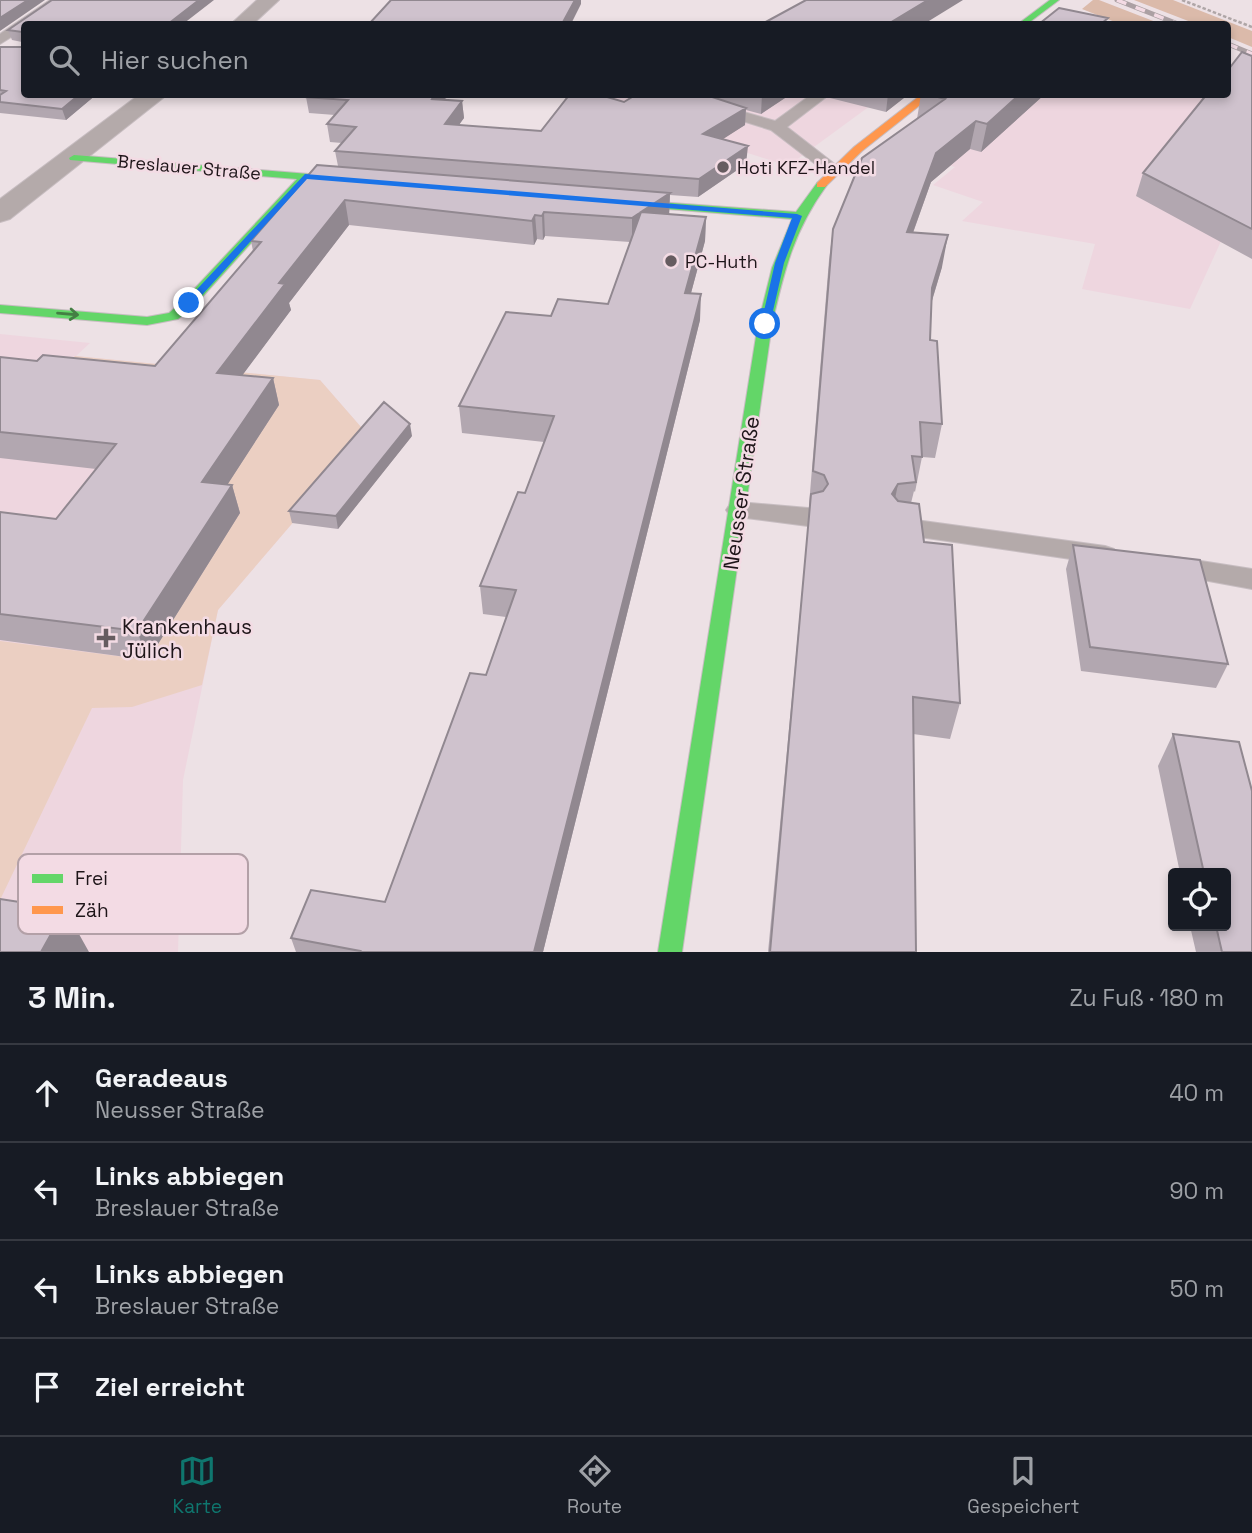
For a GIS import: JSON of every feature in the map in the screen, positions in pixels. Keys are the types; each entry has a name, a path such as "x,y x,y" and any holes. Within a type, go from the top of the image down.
{"main road":[{"path":"1026,21 1055,0"},
{"name":"Neusser Straße","path":"670,952 739,510 765,324 779,263 797,216 834,169 924,98"},
{"name":"Breslauer Straße","path":"74,158 373,182"},
{"name":"Breslauer Straße","path":"0,309 147,321 173,316 189,303 305,177"},
{"path":"603,201 797,216"}],"street":[{"path":"244,21 269,0"},
{"path":"0,48 21,50"},
{"path":"0,213 151,98"}],"lane":[{"path":"28,21 59,0"},
{"path":"1041,11 1060,20"},
{"path":"0,40 21,26"},
{"path":"677,98 777,127 834,169"},
{"path":"777,127 817,98"},
{"path":"739,510 808,517"},
{"path":"901,527 1252,579"}],"path":[{"path":"1182,0 1252,27"}],"shaded area":[{"path":"1093,0 1099,0 1153,21 1112,21 1082,9"},
{"path":"1134,0 1173,0 1227,21 1188,21"},
{"path":"1231,23 1252,31 1252,47 1231,38"},
{"path":"1231,70 1252,79 1228,226 1190,309 1082,289 1095,244 962,221 983,202 933,185 955,167 891,149 962,98 1231,98"},
{"path":"598,98 881,98 788,166 590,102"},
{"name":"Krankenhaus Jülich","path":"0,334 90,343 76,356 320,380 368,435 218,610 183,780 181,854 18,854 18,934 179,934 178,952 0,952"},
{"path":"75,356 320,380 368,435 218,610 202,685 132,707 92,708 22,854 18,854 18,862 0,900 0,641 148,660 239,514 53,382"}],"building":[{"path":"0,0 28,0 0,18"},
{"path":"52,0 199,0 172,21 21,21"},
{"path":"391,0 575,0 564,21 372,21"},
{"path":"806,0 928,0 893,21 768,21"},
{"path":"1059,8 1108,18 1104,21 1043,21"},
{"path":"21,21 21,32 8,30"},
{"path":"0,47 21,47 21,98 75,98 62,109 0,102 0,95 6,91 0,90"},
{"path":"1242,52 1252,56 1252,229 1143,173 1204,98 1231,98 1231,66"},
{"path":"320,98 433,98 462,101 445,124 541,131 567,98 610,98 624,102 630,98 715,98 746,108 703,134 748,146 699,179 335,151 356,127 327,124 348,100"},
{"path":"941,98 1016,98 987,124 976,121 936,153 907,232 948,235 932,288 930,340 937,341 942,424 920,422 922,457 912,456 916,482 898,484 892,494 898,501 919,504 924,542 952,545 960,703 913,697 916,952 770,952 811,494 823,491 828,484 824,475 813,471 833,229 862,158 945,99"},
{"path":"317,165 670,193 632,218 544,212 542,216 535,215 532,221 345,200 279,283 285,284 217,373 273,378 202,482 232,485 137,631 0,614 0,512 56,519 116,444 0,432 0,357 37,361 43,355 155,366 261,242 251,241"},
{"path":"641,212 706,217 685,293 701,294 534,952 359,952 291,938 311,890 385,902 470,673 486,675 516,590 480,586 518,492 525,493 554,416 459,406 506,312 551,316 558,299 608,304"},
{"path":"384,402 410,424 336,516 289,511"},
{"path":"1073,545 1200,560 1228,664 1090,647"},
{"path":"1173,734 1239,742 1252,791 1252,952 1222,952 1217,931 1231,931 1231,868 1203,868"},
{"path":"0,899 18,902 18,934 51,934 41,952 0,952"}],"railway":[{"path":"1117,0 1170,21"},
{"path":"1231,45 1252,54"}],"traffic: fast":[{"path":"1026,21 1055,0"},
{"path":"74,158 358,181"},
{"path":"0,309 147,321 173,316 189,303 305,177"},
{"path":"670,952 765,324 784,251 799,217 821,185"},
{"path":"617,202 797,216"}],"traffic: slow":[{"path":"821,185 858,149 924,98"}],"place":[{"name":"Hoti KFZ-Handel","path":"723,167"},
{"name":"PC-Huth","path":"671,261"},
{"name":"Krankenhaus Jülich","path":"106,638"}],"route":[{"path":"189,303 305,177 797,216 779,263 765,324"}]}
